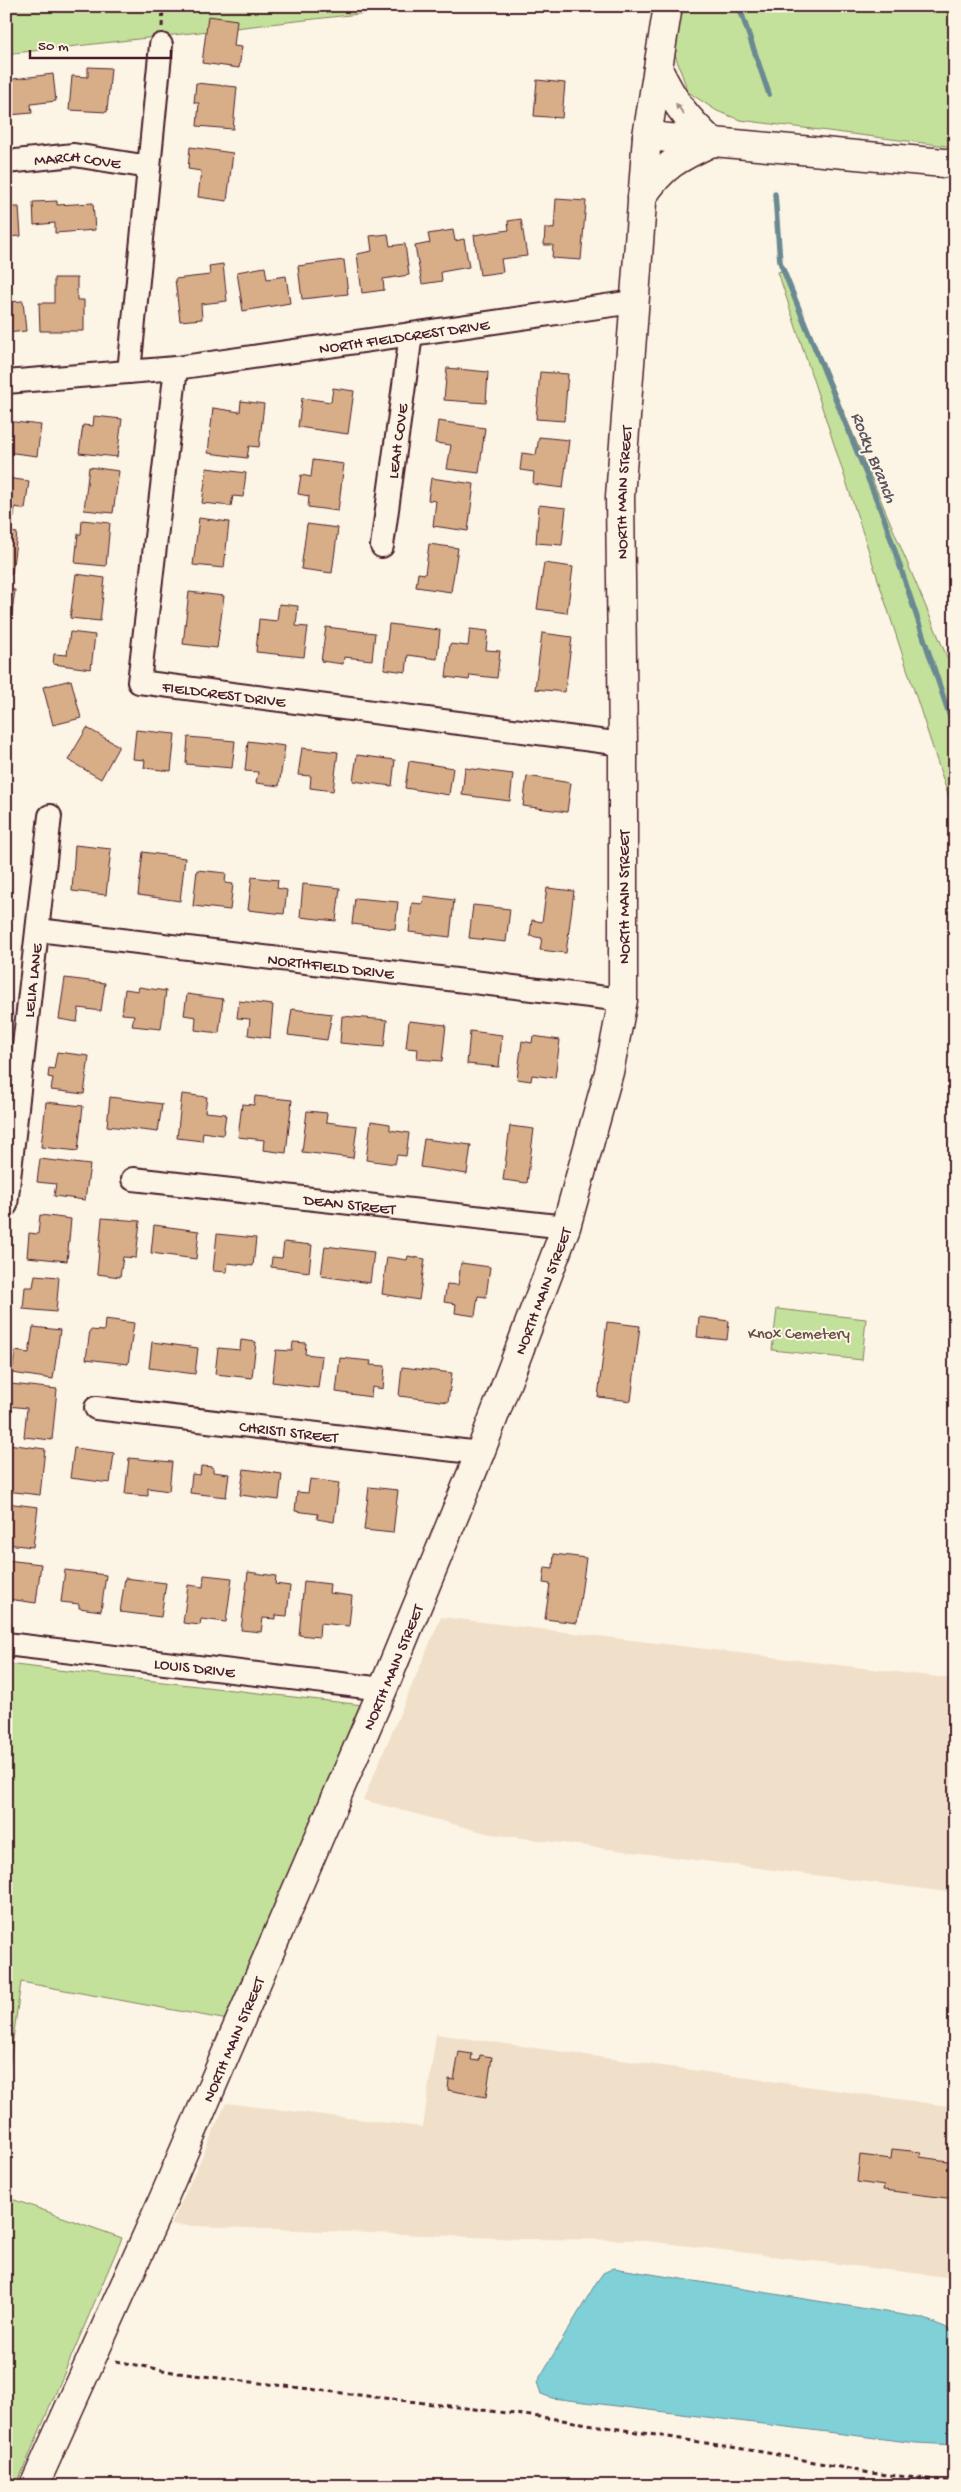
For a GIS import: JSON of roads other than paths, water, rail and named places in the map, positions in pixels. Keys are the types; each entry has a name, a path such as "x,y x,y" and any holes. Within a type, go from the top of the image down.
{"street":[{"name":"NORTH MAIN STREET","path":"34,2486 162,2202 383,1689 480,1453 566,1227 609,1072 623,1000 623,744 620,497 633,302 647,136 668,6"},
{"path":"128,372 161,45"},
{"path":"658,69 673,99 683,113 712,142"},
{"path":"647,136 955,164"},
{"path":"642,197 656,175 676,160 712,142"},
{"name":"MARCH COVE","path":"6,162 74,156 149,167"},
{"name":"NORTH FIELDCREST DRIVE","path":"6,382 176,368 633,302"},
{"name":"LEAH COVE","path":"382,546 411,334"},
{"name":"FIELDCREST DRIVE","path":"176,368 139,682 623,744"},
{"name":"LELIA LANE","path":"6,1205 50,816"},
{"name":"NORTHFIELD DRIVE","path":"38,930 623,1000"},
{"name":"DEAN STREET","path":"133,1179 566,1227"},
{"name":"CHRISTI STREET","path":"96,1408 480,1453"},
{"name":"LOUIS DRIVE","path":"6,1644 383,1689"}],"water":[{"path":"614,2268 922,2318 945,2327 955,2333 955,2445 916,2443 552,2398 541,2394 537,2382 596,2283 603,2273"}],"waterway":[{"name":"Rocky Branch","path":"739,6 769,94"},
{"name":"Rocky Branch","path":"775,194 780,262 884,518 955,732"}],"park label":[{"name":"Knox Cemetery","path":"799,1332"}]}
